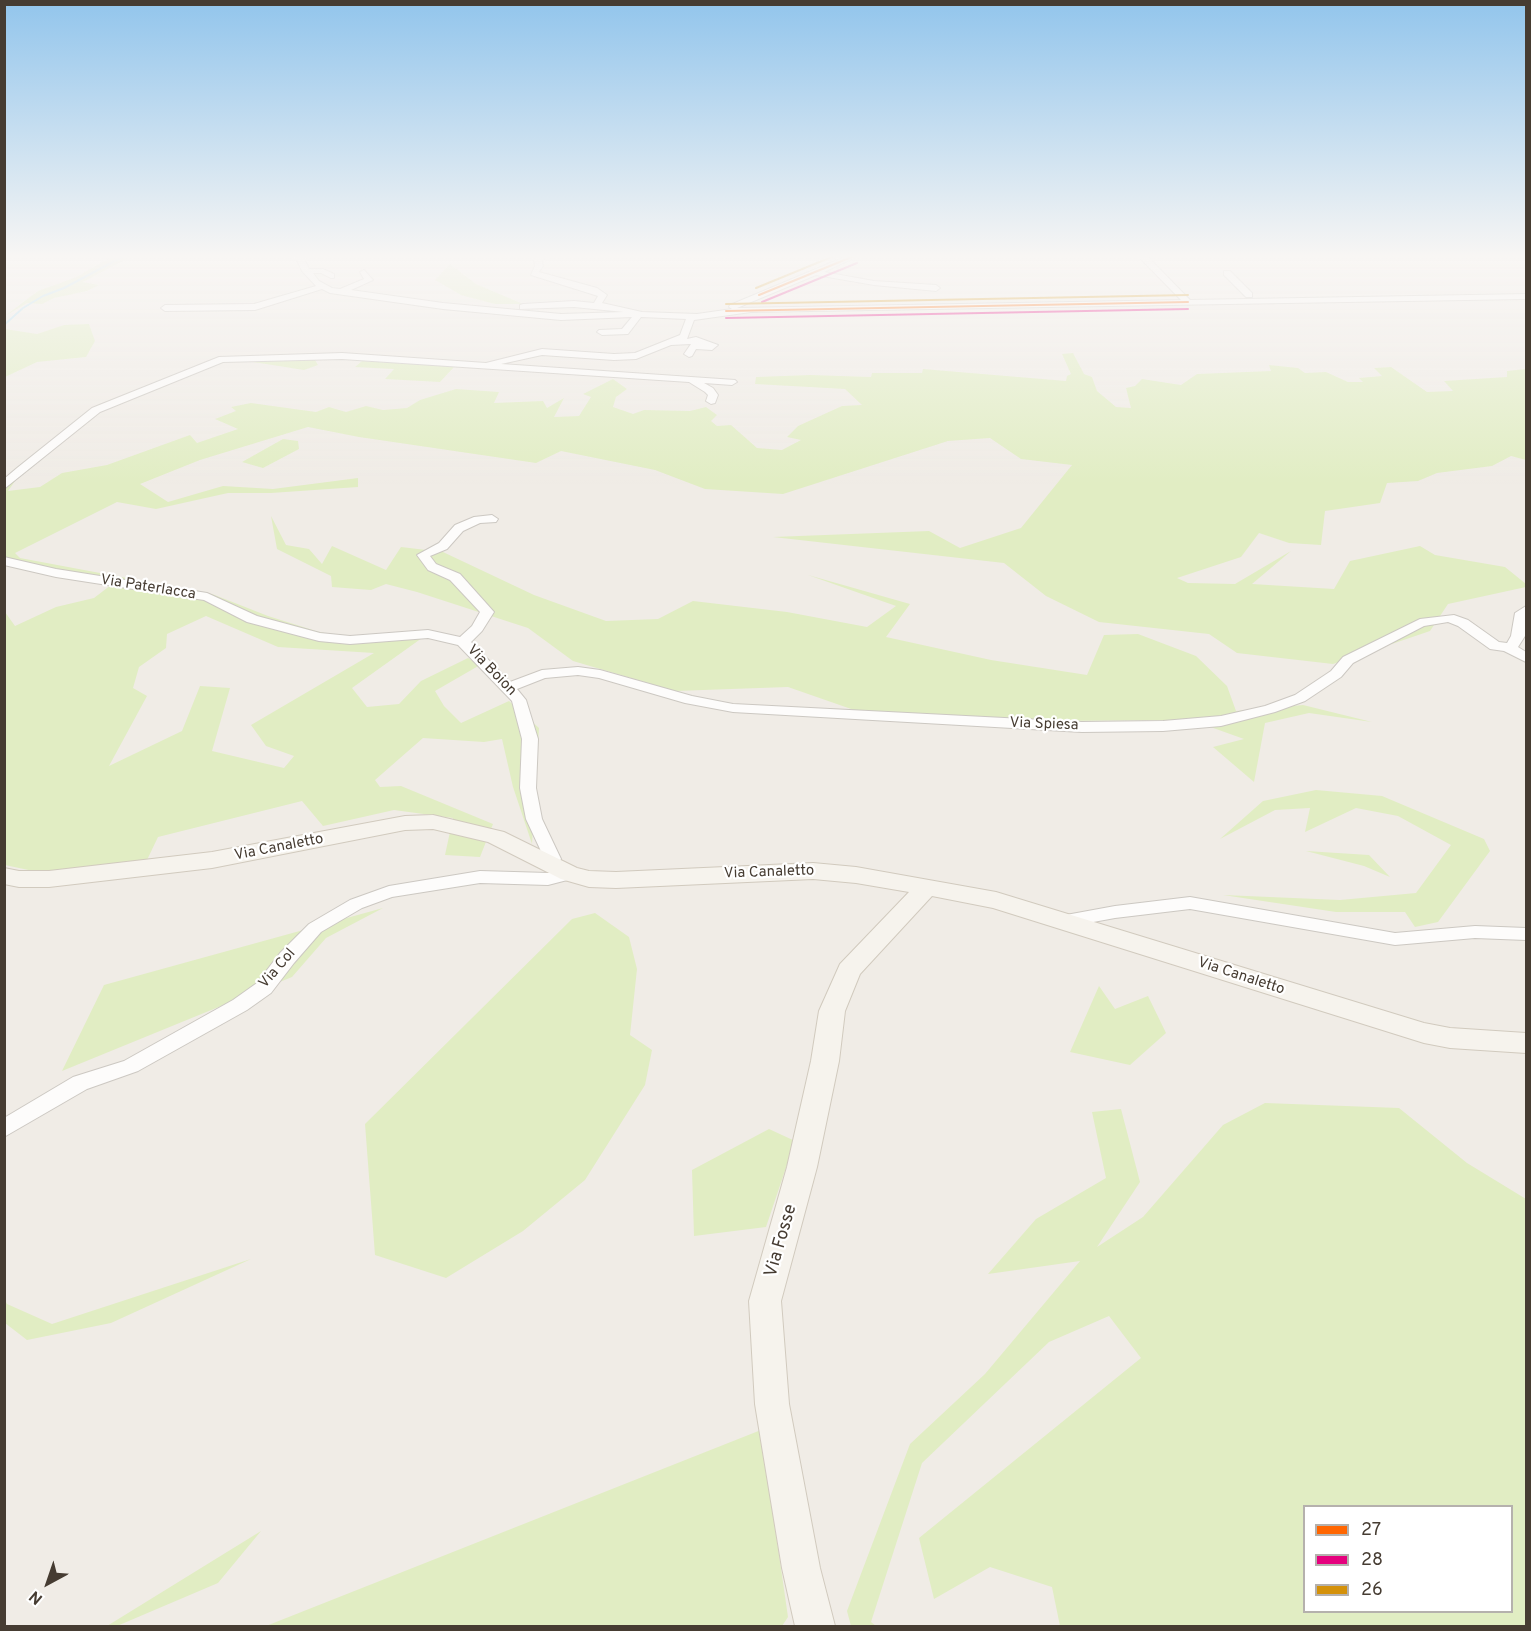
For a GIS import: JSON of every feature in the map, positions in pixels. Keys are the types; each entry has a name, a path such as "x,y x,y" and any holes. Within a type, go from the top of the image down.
{"street":[{"path":"484,365 542,352 614,357 636,356 684,337 686,332"},
{"path":"665,345 696,340 713,345 712,347 693,346 689,354"},
{"path":"4,486 86,416 216,360 342,356 732,382"},
{"path":"692,381 709,390 713,395 711,401"},
{"name":"Via Boion","path":"492,519 478,520 459,528 443,546 423,555 432,567 455,577 487,612 464,642 519,700 530,739 528,788 534,819 559,869"},
{"name":"Via Paterlacca","path":"4,561 56,573 207,597 252,620 319,637 350,640 428,634 464,642"},
{"path":"1508,647 1511,647 1518,636 1522,613 1527,610"},
{"name":"Via Spiesa","path":"508,688 542,674 578,670 600,674 690,700 733,708 1059,726 1163,726 1221,721 1270,709 1300,698 1336,674 1348,660 1394,635 1429,621 1449,618 1463,623 1495,646 1508,647 1527,658"},
{"name":"Via Canaletto","path":"4,876 26,879 57,878 212,860 418,822 445,823 485,833 559,869 589,879 616,880 813,871 856,875 996,900 1424,1033 1450,1038 1527,1043"},
{"name":"Via Col","path":"4,1129 80,1083 131,1066 240,1005 264,988 287,958 315,928 356,904 389,892 480,877 548,879 559,869"},
{"name":"Via Fosse","path":"815,1626 801,1568 772,1404 765,1301 802,1167 825,1061 832,1011 849,970 891,928 926,888"},
{"path":"1066,921 1115,912 1190,903 1395,939 1475,932 1527,934"}],"green space":[{"path":"5,332 37,334 92,332 95,341 86,357 37,362 5,377"},
{"path":"1073,353 1084,374 1092,377 1097,391 1116,407 1131,408 1126,388 1135,386 1142,379 1181,385 1197,374 1271,371 1269,365 1298,368 1305,373 1326,372 1348,382 1363,382 1359,378 1382,376 1374,368 1391,367 1427,392 1453,391 1444,381 1507,377 1507,371 1526,369 1526,460 1511,456 1492,466 1437,473 1418,481 1387,483 1380,503 1325,511 1321,545 1289,543 1259,533 1241,557 1177,578 1188,583 1235,584 1291,551 1252,584 1334,589 1350,561 1420,546 1435,555 1505,567 1526,584 1526,587 1448,604 1430,631 1333,664 1237,653 1209,634 1099,622 1046,596 1004,563 773,537 929,531 960,548 1021,528 1072,465 1021,459 990,438 948,441 783,494 705,489 655,470 561,451 536,463 359,437 308,427 200,460 140,484 168,502 223,486 273,489 358,478 358,487 271,493 228,493 156,509 117,502 15,553 20,558 212,594 268,616 319,632 349,637 422,638 352,688 367,707 399,704 421,681 468,658 480,665 435,691 444,706 461,723 509,701 539,728 532,844 513,787 502,739 484,742 423,738 375,780 380,787 401,786 493,824 480,857 445,855 453,818 394,810 323,826 302,801 158,837 147,860 52,875 5,865 5,612 15,626 56,607 94,598 111,585 5,565 4,483 29,461 8,491 40,487 62,473 107,465 190,435 197,443 238,429 215,419 236,411 231,407 251,403 316,412 329,407 346,412 366,406 383,410 407,408 420,400 456,389 499,392 494,403 543,401 547,408 564,398 554,417 579,416 591,397 583,394 613,379 627,389 616,397 613,407 633,414 644,410 690,411 706,407 717,415 711,421 717,426 731,425 757,448 782,450 801,440 787,437 798,426 842,406 862,405 845,389 755,384 756,377 810,375 871,377 872,373 922,373 923,369 1066,381 1067,376 1071,374 1062,354","holes":["206,616 278,647 374,653 251,725 266,746 294,756 284,768 212,751 230,688 200,686 182,731 109,766 147,696 133,688 139,667 166,648 167,634"]},
{"path":"315,360 318,365 304,370 253,362 221,362"},
{"path":"362,361 461,367 454,367 440,382 385,379 394,369 355,367"},
{"path":"283,439 298,441 299,449 263,468 242,462"},
{"path":"271,516 286,545 309,549 322,564 332,546 386,570 401,547 443,552 534,595 606,621 658,619 693,601 787,612 867,627 896,606 808,575 910,604 886,637 991,660 1087,675 1104,635 1138,634 1196,656 1227,686 1236,711 1303,705 1372,722 1309,713 1265,723 1254,782 1213,747 1244,739 1191,720 1045,721 854,710 788,687 675,691 573,661 528,628 417,592 386,584 371,590 332,587 331,576 277,549"},
{"path":"1316,790 1382,796 1484,839 1490,851 1438,922 1415,927 1405,912 1336,912 1223,895 1340,900 1416,893 1451,845 1398,816 1356,808 1305,832 1310,808 1275,810 1220,839 1263,801"},
{"path":"1306,851 1369,855 1390,877 1364,866"},
{"path":"383,908 326,938 292,977 62,1071 104,985"},
{"path":"595,913 629,937 637,969 630,1035 652,1050 645,1085 585,1180 523,1231 446,1278 375,1255 365,1124 572,919"},
{"path":"1099,986 1115,1009 1148,996 1166,1033 1130,1065 1070,1052"},
{"path":"1265,1103 1399,1108 1467,1163 1526,1199 1526,1626 1060,1626 1052,1587 990,1567 934,1599 919,1538 1141,1358 1109,1316 1049,1342 922,1463 871,1622 876,1626 851,1626 847,1611 910,1444 985,1374 1080,1261 988,1274 1036,1219 1106,1178 1092,1112 1121,1109 1140,1182 1097,1247 1143,1217 1223,1125"},
{"path":"769,1129 795,1141 766,1227 694,1236 692,1170"},
{"path":"251,1259 111,1323 27,1340 5,1323 5,1300 7,1304 52,1324"},
{"path":"761,1430 788,1617 782,1626 266,1626"},
{"path":"261,1531 218,1583 117,1626 107,1626"}]}
